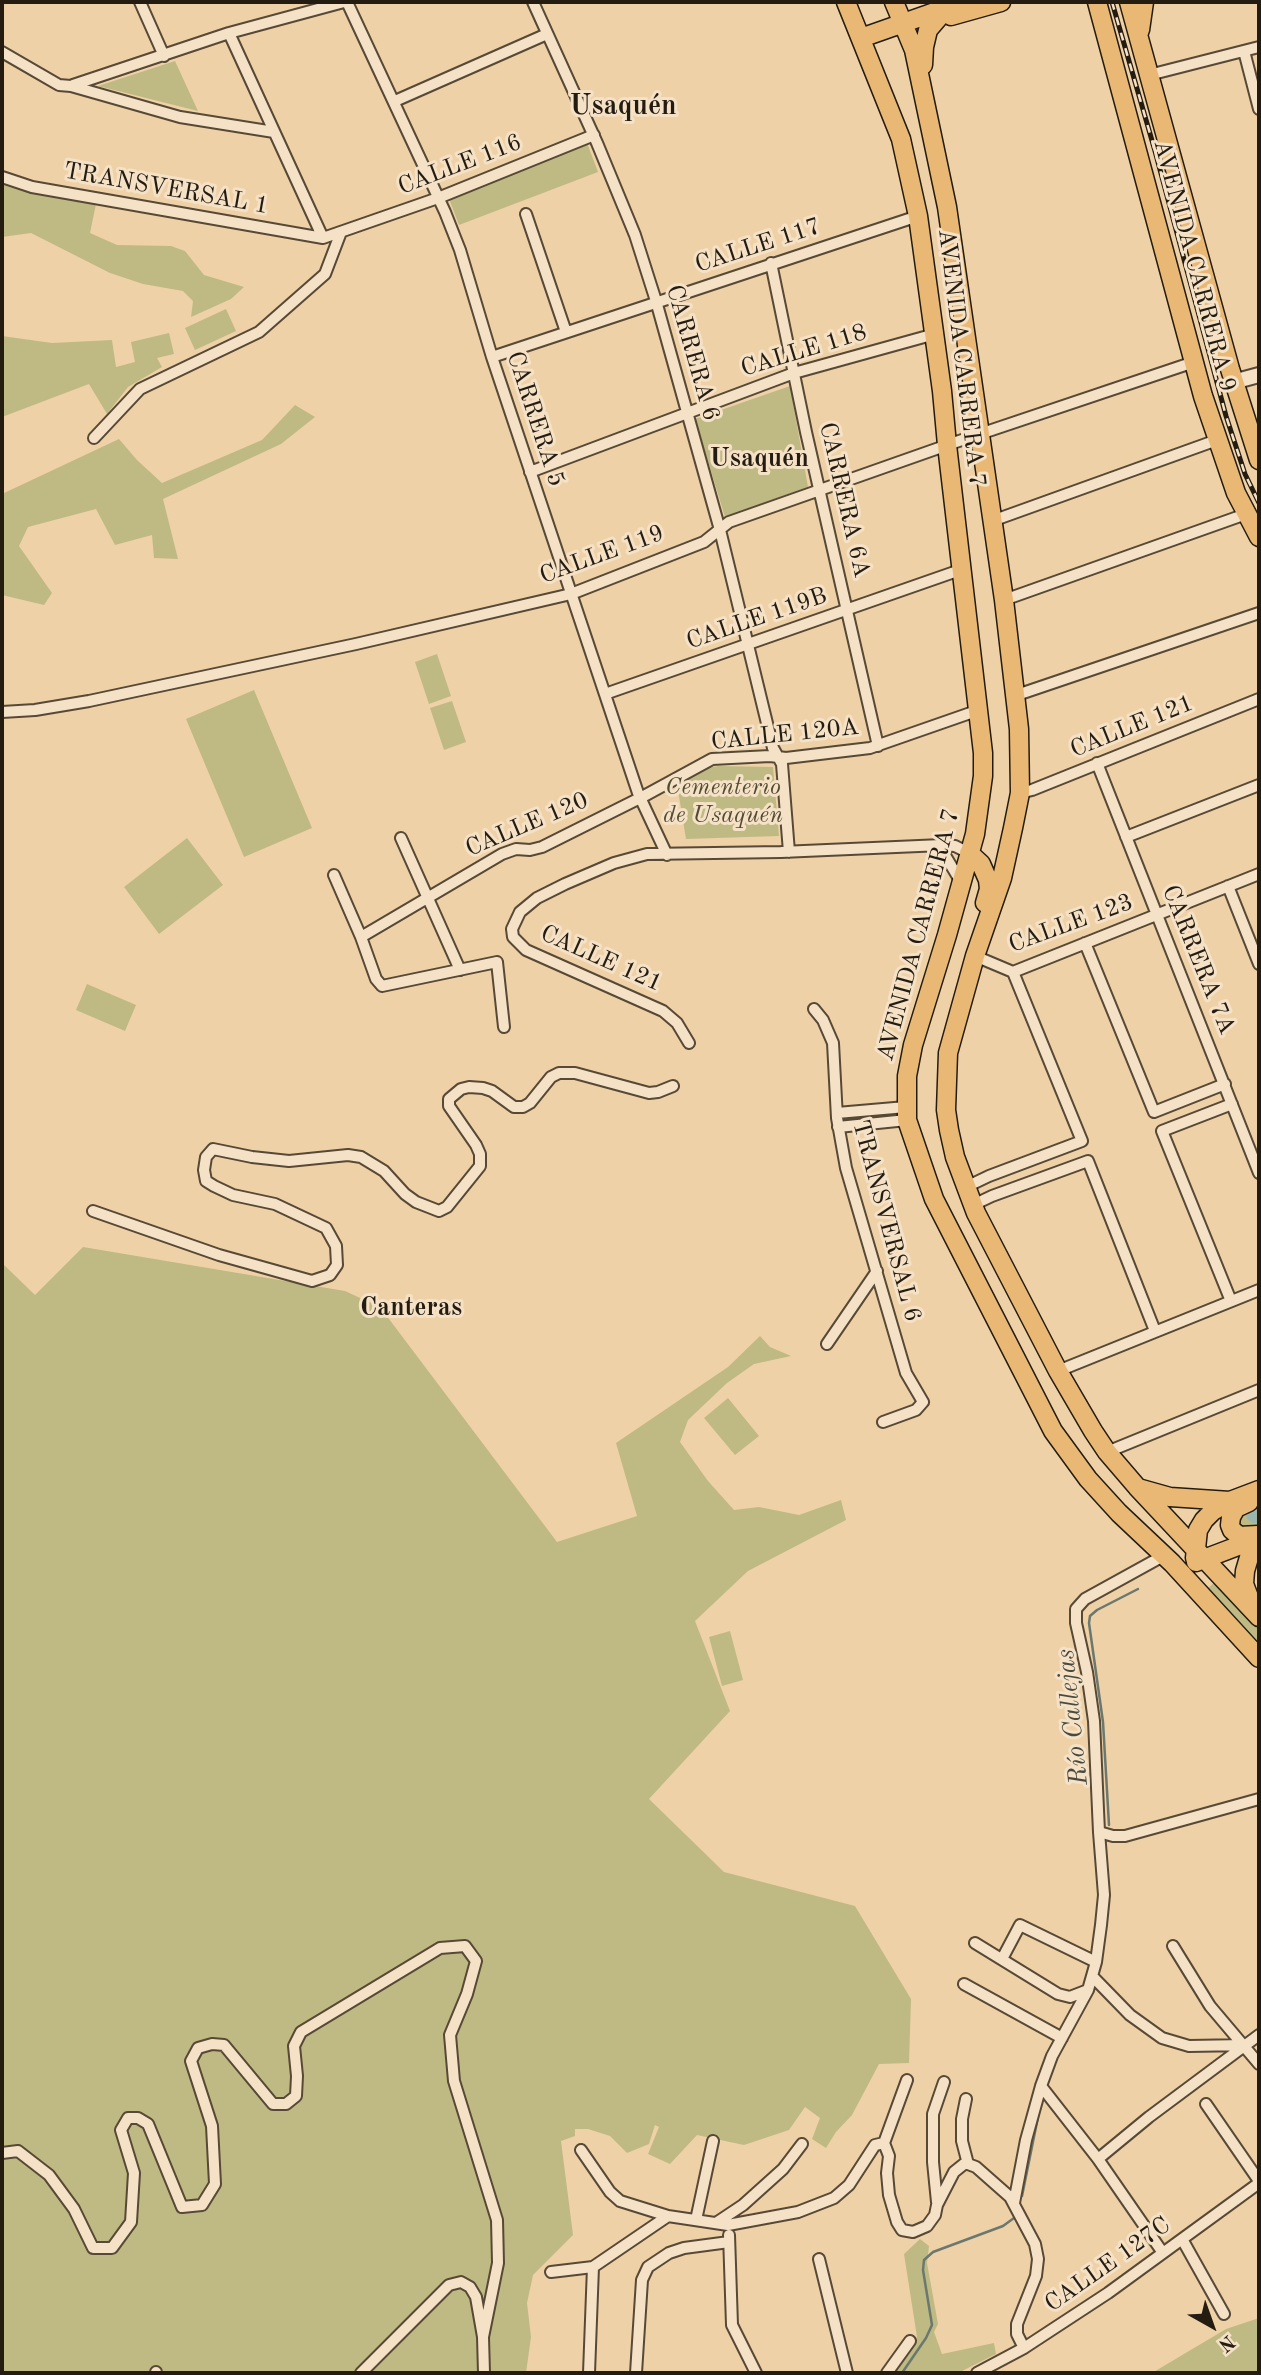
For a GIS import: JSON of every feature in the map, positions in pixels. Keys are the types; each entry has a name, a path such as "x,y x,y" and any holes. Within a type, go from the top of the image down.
{"main road":[{"name":"AVENIDA CARRERA 7","path":"846,2 901,139 918,216 935,334 979,710 983,776 976,829 913,1045 907,1076 906,1114 934,1199 1053,1431 1088,1479 1196,1589 1259,1658"},
{"path":"859,34 899,13 1001,2"},
{"name":"AVENIDA CARRERA 9","path":"1129,2 1235,385 1259,460"},
{"path":"1139,40 1144,2"},
{"name":"AVENIDA CARRERA 9","path":"1096,6 1217,440 1246,514 1259,537"},
{"path":"925,100 924,42 929,30 947,9"},
{"name":"AVENIDA CARRERA 7","path":"899,13 914,50 947,207 1017,695 1020,760 1020,793 1002,878 975,956 948,1054 946,1088 949,1130 973,1206 1077,1406 1107,1452 1198,1558 1258,1616"},
{"path":"967,985 973,945 989,889 985,872 969,853"},
{"path":"1137,1487 1170,1497 1230,1501"},
{"path":"1196,1589 1198,1530 1204,1520 1230,1501 1259,1490"},
{"path":"1259,1498 1236,1508 1230,1521 1232,1530 1239,1536 1259,1538"},
{"path":"1167,1559 1198,1558 1259,1538"},
{"path":"1258,1616 1244,1584 1246,1563 1259,1538"}],"street":[{"path":"140,2 164,56"},
{"path":"71,86 229,33 346,2"},
{"name":"CARRERA 5","path":"346,2 395,101 460,250 492,357 640,798 667,855"},
{"name":"CARRERA 6","path":"533,2 594,135 635,235 656,301 720,530 773,748 782,764 789,852"},
{"path":"229,33 323,238"},
{"path":"395,101 547,34"},
{"path":"1149,75 1259,47"},
{"path":"1244,51 1259,109"},
{"path":"2,52 59,85 71,86 180,117 274,132"},
{"name":"CALLE 116","path":"323,238 438,198 594,135"},
{"name":"TRANSVERSAL 1","path":"2,177 32,187 323,238"},
{"path":"526,215 566,332"},
{"name":"CALLE 117","path":"492,357 918,216"},
{"path":"94,438 140,389 259,332 325,274 341,232"},
{"name":"CARRERA 6A","path":"771,264 878,746"},
{"name":"CALLE 118","path":"530,472 794,373 935,334"},
{"name":"CALLE 119","path":"2,712 35,710 89,701 356,644 571,594 704,542 729,522 1194,362"},
{"path":"1235,385 1259,375"},
{"path":"1235,385 1259,383"},
{"path":"992,521 1217,440"},
{"path":"1004,600 1246,514"},
{"name":"CALLE 119B","path":"605,694 962,569"},
{"path":"1017,695 1259,613"},
{"name":"CALLE 121","path":"1020,793 1259,699"},
{"name":"CALLE 120A","path":"640,798 712,759 786,758 878,746 979,710"},
{"name":"CARRERA 7A","path":"1097,763 1259,1173"},
{"path":"1126,837 1259,785"},
{"name":"CALLE 120","path":"361,937 502,854 516,849 542,847 640,798"},
{"path":"401,838 460,970"},
{"path":"929,846 946,857 961,883"},
{"name":"CALLE 121","path":"689,1043 677,1023 663,1011 526,950 513,937 515,920 537,898 565,884 614,863 647,854 929,846 955,846 969,853"},
{"name":"CALLE 123","path":"975,956 1013,972 1259,874"},
{"path":"334,875 376,979 382,986 497,962 504,1027"},
{"path":"1228,886 1259,964"},
{"path":"1085,943 1154,1112 1225,1084"},
{"path":"966,1187 1082,1141 1013,972"},
{"name":"TRANSVERSAL 6","path":"814,1009 830,1033 833,1043 838,1127 846,1168 906,1373 923,1402 916,1410 883,1422"},
{"path":"93,1211 219,1255 312,1281 330,1275 337,1265 336,1246 326,1228 275,1204 233,1195 206,1181 206,1157 213,1149 289,1161 348,1155 361,1157 384,1171 416,1202 439,1211 447,1207 480,1166 480,1154 476,1145 449,1106 449,1098 461,1089 469,1087 492,1091 514,1107 523,1107 530,1103 551,1077 559,1073 575,1073 649,1093 673,1086"},
{"path":"1231,1301 1162,1131 1232,1104"},
{"path":"837,1113 906,1114"},
{"path":"838,1127 906,1114"},
{"path":"973,1206 992,1196 1088,1161 1155,1331"},
{"path":"828,1344 877,1271"},
{"path":"1058,1371 1259,1290"},
{"path":"1107,1452 1259,1390"},
{"path":"1014,2203 1026,2140 1041,2086 1093,1977 1104,1895 1094,1721 1076,1623 1076,1609 1079,1604 1167,1559"},
{"path":"1099,1832 1125,1836 1259,1799"},
{"path":"1002,1959 1020,1925 1096,1962"},
{"path":"975,1943 1063,1996 1070,1997 1088,1990"},
{"path":"1173,1945 1210,2006 1259,2064"},
{"path":"2,2153 18,2151 49,2175 74,2209 93,2248 113,2248 131,2222 134,2173 121,2130 128,2118 138,2118 148,2124 182,2207 202,2205 215,2184 212,2126 191,2061 198,2048 212,2044 224,2045 274,2104 286,2104 296,2096 294,2046 302,2032 440,1948 465,1946 476,1961 467,1994 450,2035 454,2081 497,2220 498,2263 482,2337"},
{"path":"1093,1977 1130,2015 1162,2038 1189,2046 1245,2045"},
{"path":"964,1984 1062,2038"},
{"path":"1098,2159 1149,2117 1259,2035"},
{"path":"907,2080 884,2143 889,2156 888,2195 899,2227 907,2232 918,2231 926,2226 935,2215 937,2205 954,2172 964,2164 976,2167 1014,2203 1035,2244 1038,2259 1037,2276 1017,2324 1017,2333 1024,2348"},
{"path":"937,2205 933,2162 933,2114 944,2082"},
{"path":"1041,2086 1098,2159 1163,2253"},
{"path":"966,2099 962,2141 968,2164"},
{"path":"1206,2104 1259,2182"},
{"path":"696,2220 713,2141"},
{"path":"581,2150 610,2192 620,2201 668,2216 728,2225 798,2212 834,2197 849,2185 875,2145 884,2143"},
{"path":"716,2223 743,2205 783,2169 802,2144"},
{"name":"CALLE 127C","path":"977,2373 1024,2348 1108,2293 1259,2182"},
{"path":"551,2272 593,2267 668,2216"},
{"path":"728,2225 732,2325 756,2373"},
{"path":"1182,2239 1224,2314"},
{"path":"636,2373 642,2280 648,2267 669,2253 684,2248 729,2242"},
{"path":"819,2259 847,2373"},
{"path":"589,2373 593,2267"},
{"path":"361,2373 449,2285 461,2282 471,2287 476,2297 484,2373"},
{"path":"887,2373 910,2342"}],"green space":[{"path":"175,61 198,111 98,86"},
{"path":"587,143 598,172 459,225 448,196"},
{"path":"2,184 96,204 90,233 117,245 171,246 185,251 204,275 244,287 231,299 191,317 193,301 183,291 143,284 110,273 31,233 2,237"},
{"path":"226,309 236,331 195,350 185,328"},
{"path":"169,333 174,354 157,358 162,367 128,387 107,414 89,384 2,417 2,336 52,343 112,340 116,367 135,362 131,342"},
{"path":"790,386 808,487 725,517 695,419"},
{"path":"295,405 315,417 281,444 163,499 178,559 154,558 152,535 115,545 96,509 28,527 19,546 52,593 44,605 2,595 2,494 119,439 162,483 262,440"},
{"path":"437,654 451,696 429,704 415,662"},
{"path":"254,690 312,828 244,857 186,719"},
{"path":"452,701 466,742 444,750 430,708"},
{"name":"Cementerio de Usaquén","path":"773,767 779,836 686,839 677,784 708,768"},
{"path":"187,838 223,885 159,934 124,887"},
{"path":"87,984 136,1005 125,1031 76,1010"},
{"path":"83,1247 345,1291 380,1307 557,1542 637,1516 616,1443 728,1367 760,1336 770,1347 791,1356 754,1364 727,1383 688,1420 680,1442 708,1481 734,1510 759,1507 799,1515 841,1500 846,1520 748,1571 695,1621 730,1711 649,1799 724,1872 855,1906 911,1999 909,2063 879,2064 852,2115 826,2148 812,2139 820,2118 805,2107 789,2130 744,2145 697,2135 670,2164 648,2154 659,2127 655,2125 649,2144 627,2153 610,2136 588,2129 575,2129 575,2136 561,2141 573,2235 533,2275 527,2303 531,2337 526,2373 2,2373 2,1263 35,1295"},
{"path":"728,1398 759,1436 735,1455 704,1418"},
{"path":"1259,1501 1259,1530 1239,1531 1236,1517 1242,1509"},
{"path":"1216,1581 1259,1627 1259,1648 1207,1589"},
{"path":"730,1631 743,1680 722,1686 709,1637"},
{"path":"920,2239 929,2246 927,2263 938,2324 934,2332 942,2354 994,2343 996,2354 958,2373 891,2373 917,2337 904,2254"},
{"path":"1259,2318 1259,2373 1152,2373 1226,2329"}],"waterway":[{"name":"Río Callejas","path":"1255,1514 1259,1513"},
{"name":"Río Callejas","path":"1109,1825 1103,1722 1089,1623 1090,1616 1097,1610 1138,1589"},
{"path":"1022,2196 1038,2117"},
{"path":"902,2373 932,2325 923,2270 924,2260 933,2252 1003,2226 1014,2218"}],"railway":[{"path":"1112,2 1226,416 1245,474 1259,503"}],"district":[{"name":"Usaquén","path":"623,107"},
{"name":"Usaquén","path":"759,459"},
{"name":"Canteras","path":"411,1308"}]}
